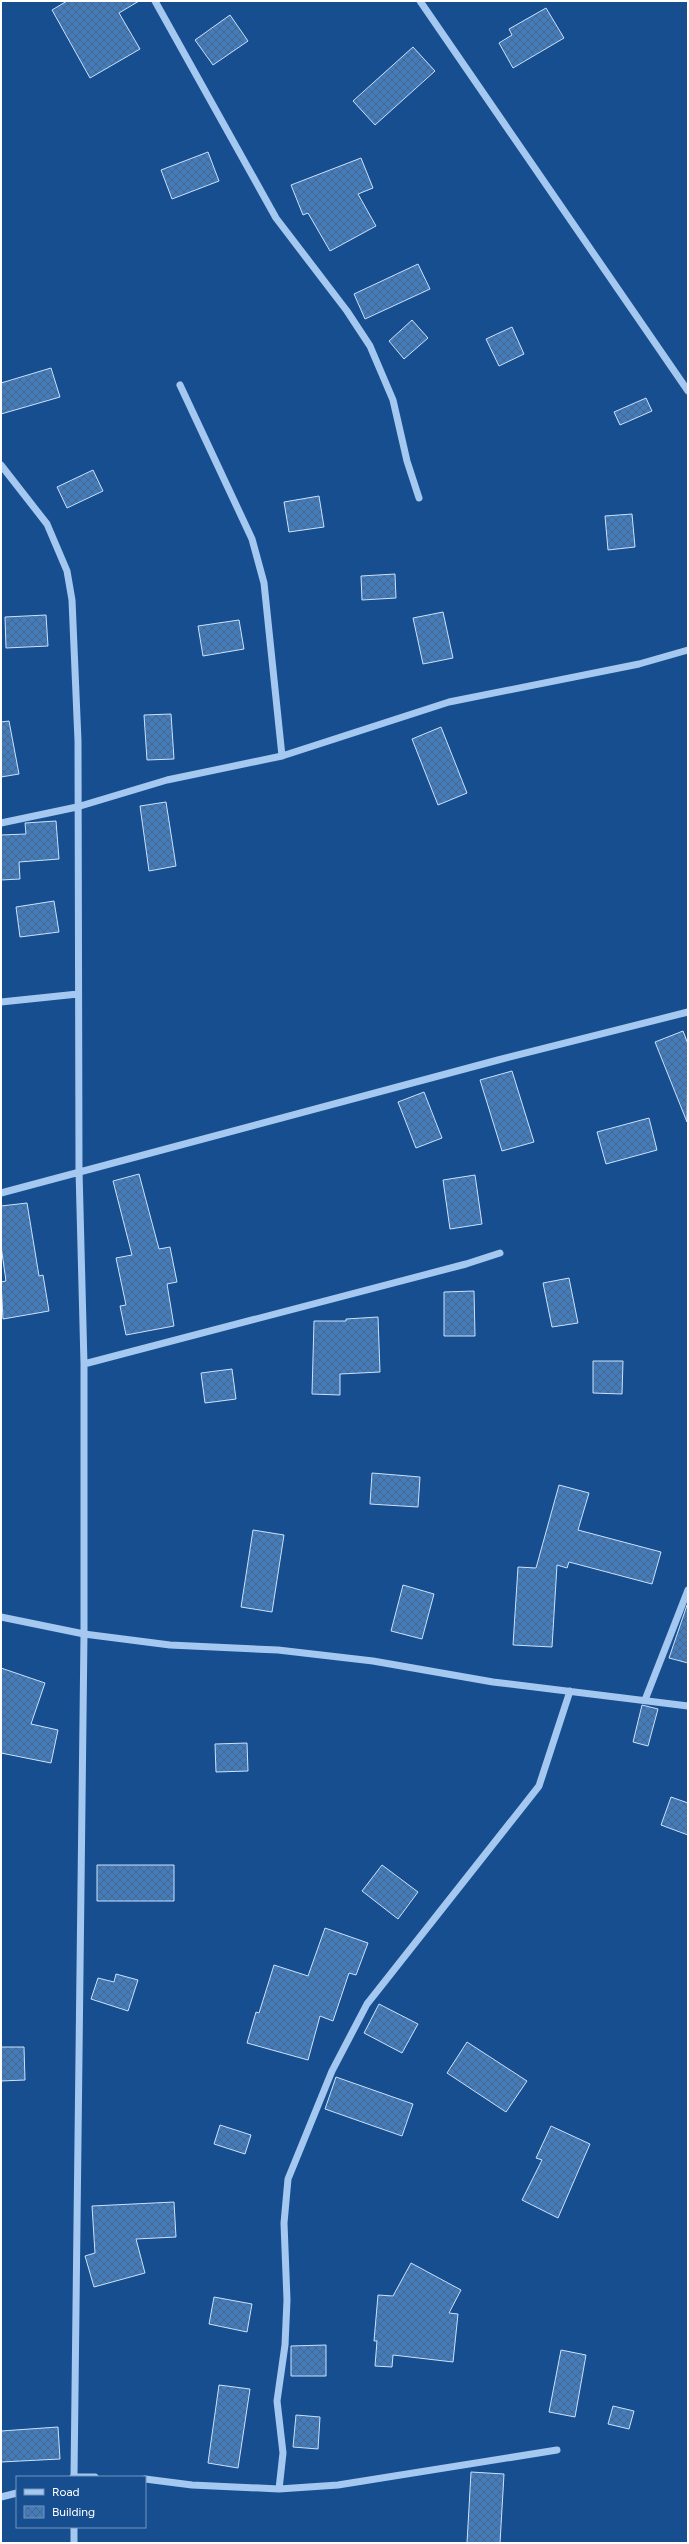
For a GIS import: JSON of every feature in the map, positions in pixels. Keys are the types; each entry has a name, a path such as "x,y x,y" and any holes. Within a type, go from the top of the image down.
{"street":[{"path":"155,1 276,218 347,311 370,346 393,400 407,461 419,498"},
{"path":"420,1 688,391"},
{"path":"180,385 252,539 264,584 269,651 282,756"},
{"path":"1,465 47,524 67,571 72,600 76,671 79,1170 84,1364 84,1634 74,2476"},
{"path":"1,823 77,807 167,780 282,756 449,702 639,664 688,650"},
{"path":"1,1002 78,994"},
{"path":"1,1193 79,1170 688,1012"},
{"path":"84,1364 466,1264 500,1253"},
{"path":"644,1700 688,1590"},
{"path":"1,1617 84,1634 170,1645 278,1650 373,1661 492,1682 688,1706"},
{"path":"279,2489 283,2453 277,2401 285,2345 287,2300 284,2223 288,2179 332,2070 367,2004 539,1786 570,1691"},
{"path":"146,2479 192,2485 279,2489 338,2485 557,2450"},
{"path":"1,2497 16,2492"},
{"path":"74,2528 74,2543"}],"building":[{"path":"67,1 139,1 119,13 140,49 90,78 52,10"},
{"path":"546,8 564,38 513,68 499,43 512,35 509,29"},
{"path":"230,15 248,41 213,65 195,40"},
{"path":"413,47 435,71 375,125 353,101"},
{"path":"208,152 219,181 172,199 161,170"},
{"path":"361,158 373,188 358,194 376,226 330,251 308,213 303,215 291,185"},
{"path":"418,264 430,289 365,319 354,294"},
{"path":"412,320 428,338 404,359 389,341"},
{"path":"512,327 524,354 499,366 486,339"},
{"path":"51,368 60,397 1,414 1,383"},
{"path":"646,398 652,411 620,425 614,412"},
{"path":"93,470 103,491 67,508 57,487"},
{"path":"319,496 324,527 289,532 284,502"},
{"path":"632,514 635,547 608,550 605,516"},
{"path":"395,574 396,598 362,600 361,576"},
{"path":"443,612 453,658 423,664 413,618"},
{"path":"46,615 48,646 6,648 5,617"},
{"path":"239,620 244,649 203,656 198,626"},
{"path":"171,714 174,759 147,760 144,715"},
{"path":"9,721 19,774 1,777 1,722"},
{"path":"441,727 467,793 438,805 412,739"},
{"path":"166,802 176,866 149,871 140,806"},
{"path":"56,821 59,859 19,862 20,879 1,880 1,835 26,834 25,823"},
{"path":"54,901 59,932 20,937 16,907"},
{"path":"683,1031 688,1044 687,1122 655,1042"},
{"path":"512,1071 534,1142 502,1151 480,1080"},
{"path":"424,1092 442,1138 416,1148 398,1102"},
{"path":"649,1118 657,1150 606,1164 597,1132"},
{"path":"139,1174 159,1249 170,1247 177,1282 167,1284 174,1326 126,1335 120,1306 126,1305 116,1258 132,1255 113,1181"},
{"path":"475,1175 482,1224 450,1229 443,1180"},
{"path":"27,1203 39,1276 43,1275 49,1311 3,1319 1,1282 6,1281 1,1246 1,1206"},
{"path":"569,1278 578,1323 552,1327 543,1283"},
{"path":"474,1291 475,1336 444,1336 444,1292"},
{"path":"378,1317 380,1372 340,1374 340,1395 312,1394 314,1321 346,1321 346,1319"},
{"path":"593,1361 623,1361 622,1394 593,1393"},
{"path":"232,1369 236,1399 205,1403 201,1373"},
{"path":"372,1473 420,1477 418,1507 370,1504"},
{"path":"559,1485 589,1493 578,1530 661,1552 652,1584 569,1562 567,1568 557,1565 552,1647 513,1645 518,1567 536,1568"},
{"path":"253,1530 284,1535 272,1612 241,1607"},
{"path":"403,1585 434,1594 422,1639 391,1631"},
{"path":"688,1605 688,1663 669,1658"},
{"path":"1,1668 45,1683 31,1724 58,1730 51,1763 1,1753"},
{"path":"642,1705 658,1709 648,1746 633,1742"},
{"path":"247,1743 248,1771 216,1772 215,1744"},
{"path":"671,1797 688,1803 688,1835 661,1825"},
{"path":"97,1865 174,1865 174,1901 97,1901"},
{"path":"382,1865 418,1892 398,1919 362,1891"},
{"path":"325,1928 368,1943 356,1975 349,1973 333,2021 320,2016 308,2060 247,2043 256,2012 259,2013 274,1965 308,1976"},
{"path":"116,1974 138,1980 128,2011 91,1999 98,1978 114,1982"},
{"path":"379,2004 418,2024 402,2053 364,2033"},
{"path":"467,2042 527,2081 506,2112 447,2073"},
{"path":"1,2047 24,2047 25,2080 1,2081"},
{"path":"336,2077 413,2104 402,2136 325,2109"},
{"path":"220,2125 251,2135 245,2154 214,2144"},
{"path":"551,2126 590,2144 558,2218 522,2200 542,2160 536,2158"},
{"path":"174,2202 176,2237 136,2239 145,2273 94,2287 85,2256 95,2253 92,2206"},
{"path":"411,2263 461,2290 449,2313 458,2314 453,2362 393,2355 392,2367 375,2366 377,2341 374,2341 378,2295 393,2296"},
{"path":"214,2297 252,2304 247,2332 209,2324"},
{"path":"326,2345 326,2376 291,2376 291,2346"},
{"path":"561,2350 586,2355 575,2417 549,2412"},
{"path":"219,2385 250,2389 238,2468 208,2463"},
{"path":"613,2406 634,2411 629,2429 608,2424"},
{"path":"296,2415 320,2417 318,2449 293,2447"},
{"path":"58,2427 60,2459 1,2462 1,2431"},
{"path":"471,2472 504,2474 500,2543 467,2543"}]}
